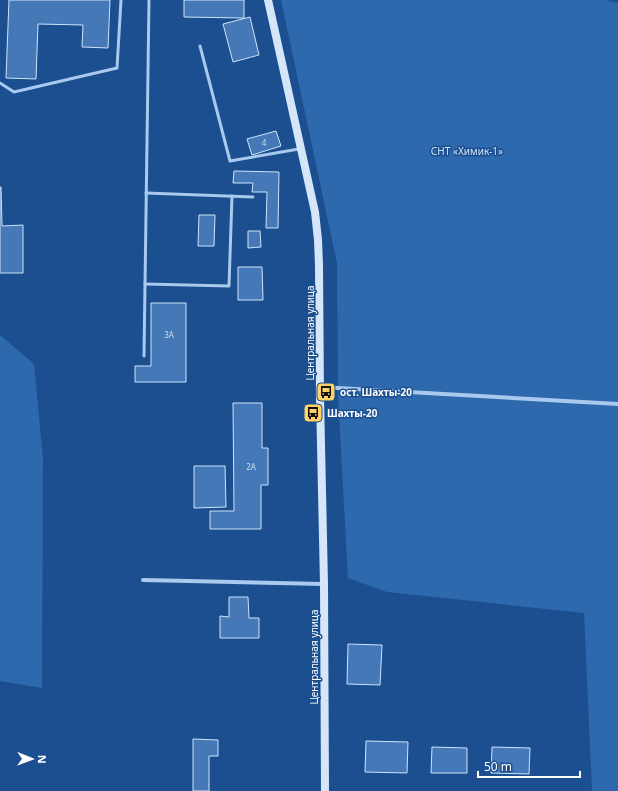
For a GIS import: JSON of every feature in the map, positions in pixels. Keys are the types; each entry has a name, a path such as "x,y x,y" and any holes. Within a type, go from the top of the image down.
{"street":[{"name":"Центральная улица","path":"268,0 315,212 318,240 324,584 325,791"},
{"path":"320,387 618,404"},
{"path":"143,580 324,584"}],"lane":[{"path":"0,83 14,92 118,68 121,0"},
{"path":"144,356 149,0"},
{"path":"200,46 230,161 301,148"},
{"path":"146,192 253,197"},
{"path":"145,284 229,286 232,196"}],"green space":[{"name":"СНТ «Химик-1»","path":"281,0 606,0 618,3 618,791 592,791 584,613 387,592 348,578 338,396 337,263"},
{"path":"0,335 34,364 43,458 42,688 0,681"}],"building":[{"path":"9,0 110,0 108,48 82,47 83,25 38,24 36,79 6,78"},
{"path":"184,0 244,0 244,18 184,17"},
{"path":"250,17 259,55 233,62 223,24"},
{"path":"276,131 281,146 252,155 247,139"},
{"path":"234,171 279,172 278,228 266,228 267,192 252,192 253,183 233,183"},
{"path":"0,187 2,226 23,225 23,273 0,273"},
{"path":"199,215 215,215 214,246 198,246"},
{"path":"248,231 260,231 261,247 248,248"},
{"path":"238,267 262,267 263,300 238,300"},
{"path":"151,303 186,303 186,382 135,382 135,366 151,366"},
{"path":"233,403 262,403 262,448 268,448 268,485 261,485 261,529 210,529 210,511 234,511"},
{"path":"194,466 225,466 226,507 194,508"},
{"path":"229,597 248,597 249,618 259,618 259,638 220,638 220,616 229,617"},
{"path":"348,644 382,645 380,685 347,684"},
{"path":"193,739 218,740 218,756 209,756 209,791 193,791"},
{"path":"366,741 408,742 407,773 365,772"},
{"path":"432,747 467,748 467,773 431,773"},
{"path":"492,747 530,748 529,774 491,773"}],"place":[{"name":"ост. Шахты-20","path":"326,392"},
{"name":"Шахты-20","path":"313,413"}]}
